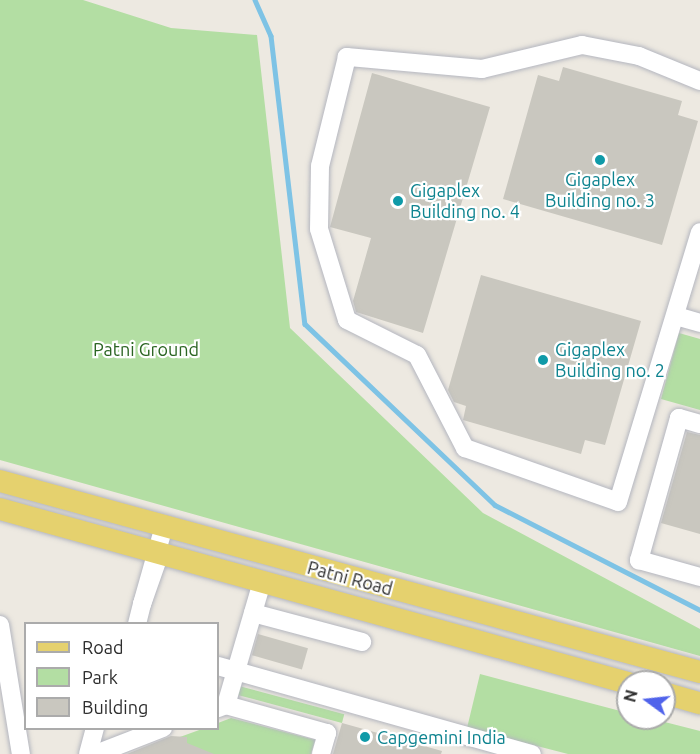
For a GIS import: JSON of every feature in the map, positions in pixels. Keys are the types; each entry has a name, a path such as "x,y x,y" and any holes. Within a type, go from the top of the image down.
{"main road":[{"name":"Patni Road","path":"0,481 700,672"},
{"name":"Patni Road","path":"0,510 616,680"},
{"path":"676,696 700,703"}],"lane":[{"path":"700,81 639,56 582,45 482,69 347,57 320,166 319,230 347,320 417,355 465,448 618,502 675,316 693,283 700,232"},
{"path":"675,316 700,323"},
{"path":"700,424 679,418 639,560 700,577"},
{"path":"138,622 164,526"},
{"path":"262,582 236,671 222,706 327,733 321,754"},
{"path":"253,613 362,642"},
{"path":"0,625 21,754"},
{"path":"219,666 532,754"},
{"path":"88,754 95,730"},
{"path":"96,754 160,730"}],"green space":[{"name":"Patni Ground","path":"0,0 83,0 171,28 257,35 290,328 483,513 700,629 700,656 0,460"},
{"path":"679,333 700,339 700,410 661,399"},
{"path":"480,674 616,710 616,730 676,730 676,725 700,731 700,754 568,754 467,728"},
{"path":"239,686 344,714 342,723 237,695"},
{"path":"231,718 315,740 311,754 133,754 199,730 219,730 219,723"}],"building":[{"name":"Gigaplex Building no. 3","path":"563,67 682,101 678,115 698,121 662,245 503,199 538,75 559,81"},
{"name":"Gigaplex Building no. 4","path":"372,73 490,107 423,333 356,312 353,301 371,238 330,227"},
{"name":"Gigaplex Building no. 2","path":"481,275 641,321 605,445 585,440 581,454 463,420 466,406 454,402 448,390"},
{"path":"687,432 700,435 700,534 661,523"},
{"path":"258,634 308,648 302,669 252,655"},
{"name":"Capgemini India","path":"342,723 442,751 441,754 333,754"},
{"path":"171,736 187,737 187,743 214,754 127,754"}],"waterway":[{"path":"255,0 271,36 305,324 495,505 700,610"}],"place":[{"name":"Gigaplex Building no. 3","path":"600,160"},
{"name":"Gigaplex Building no. 4","path":"398,201"},
{"name":"Gigaplex Building no. 2","path":"543,360"},
{"name":"Capgemini India","path":"365,737"}]}
